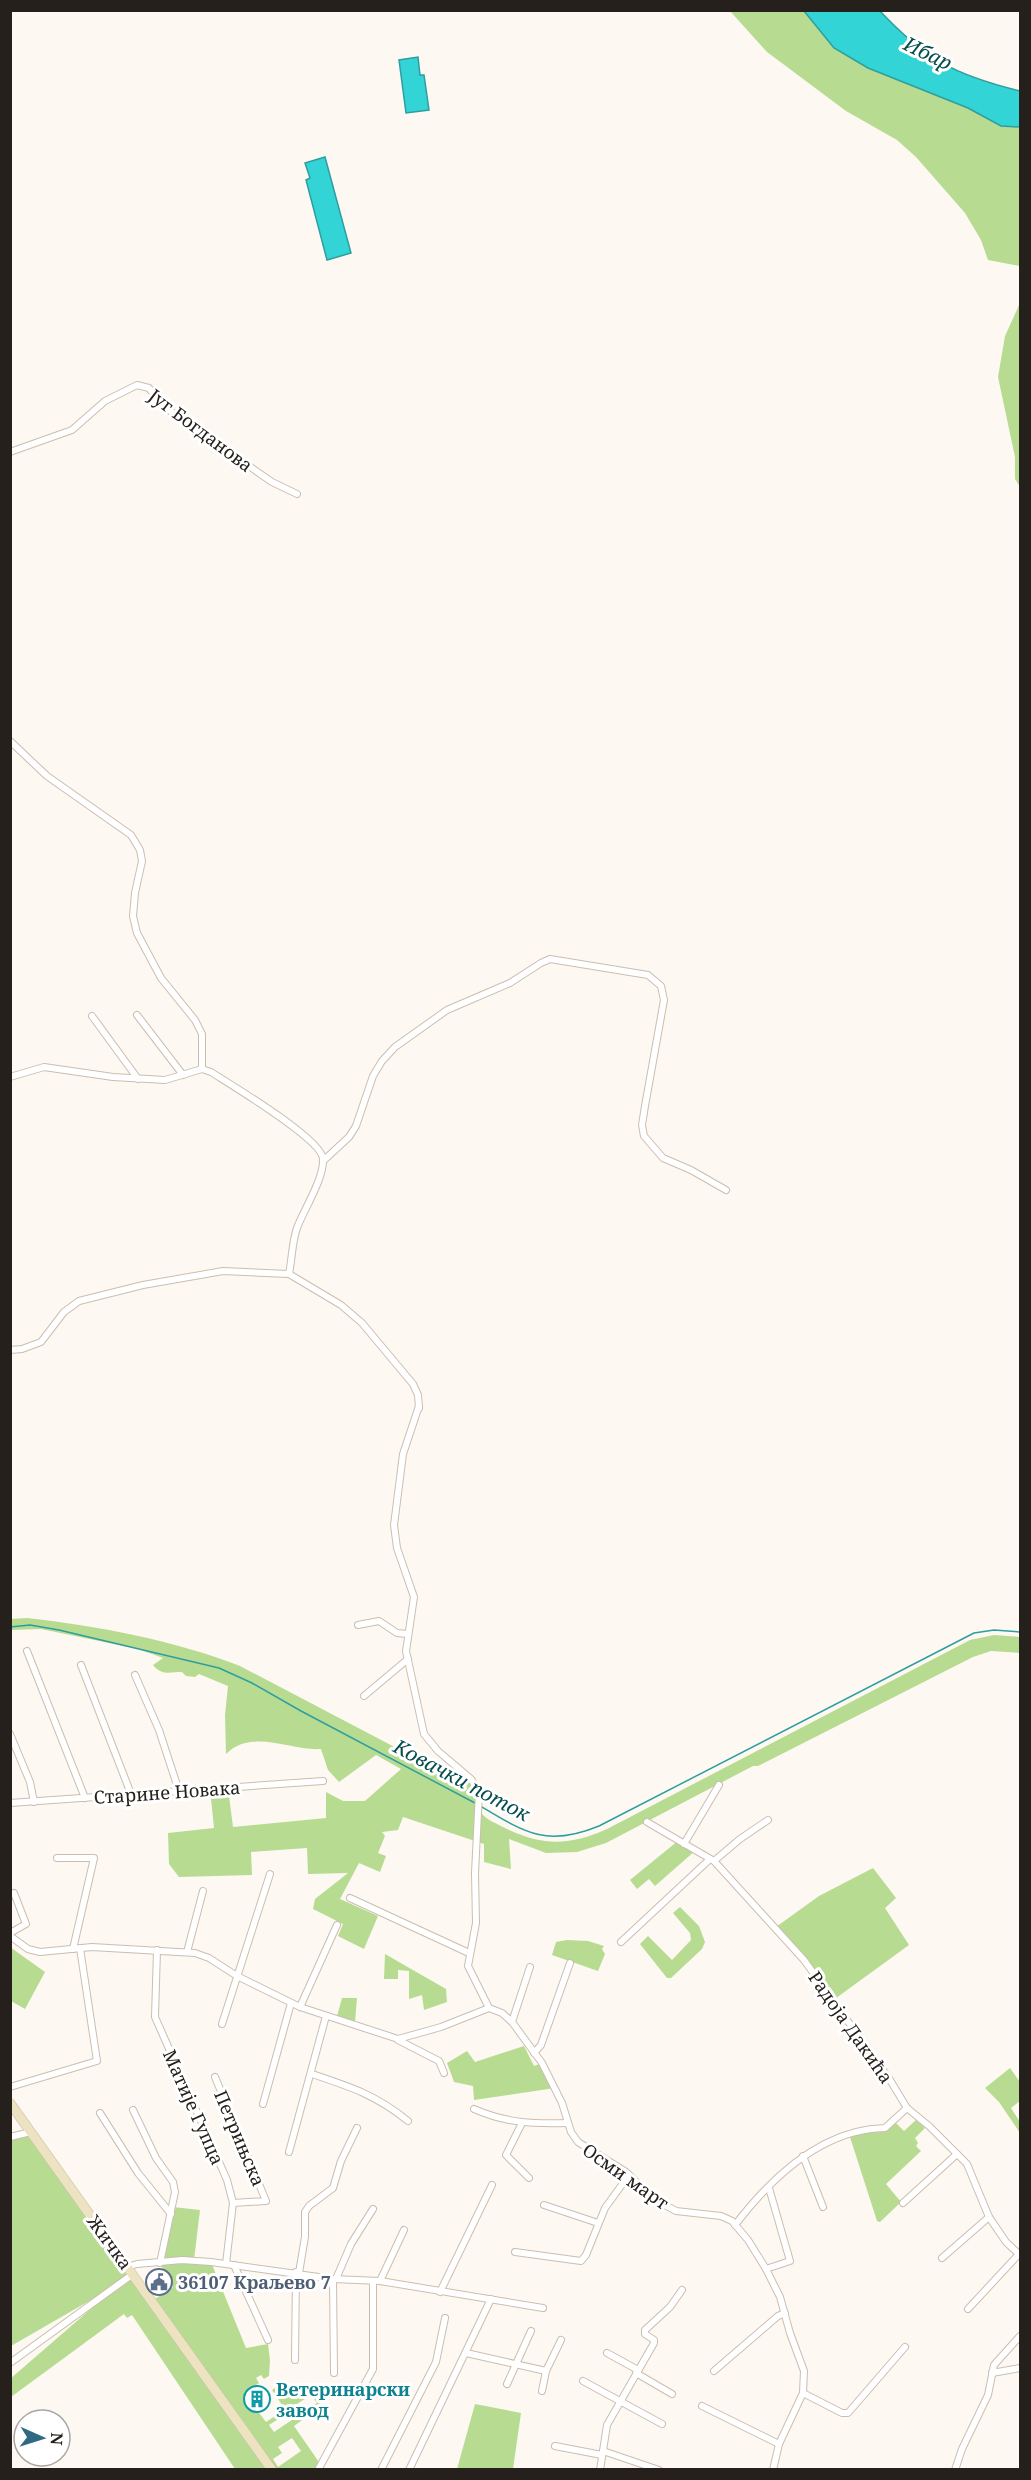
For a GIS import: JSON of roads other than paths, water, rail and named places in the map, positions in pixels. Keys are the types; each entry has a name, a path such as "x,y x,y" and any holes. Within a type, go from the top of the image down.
{"main road":[{"name":"Жичка","path":"10,2103 272,2469"}],"street":[{"name":"Југ Богданова","path":"10,452 72,430 105,401 137,385 149,388 161,404 272,483 297,494"},
{"path":"10,741 47,776 131,835 140,850 142,861 133,916 137,933 161,978 195,1020 202,1034 202,1069"},
{"path":"289,1274 296,1230 323,1161 349,1137 356,1126 373,1077 382,1061 394,1047 447,1010 510,983 550,959 648,975 661,986 664,1000 642,1125 644,1136 663,1158 691,1170 726,1190"},
{"path":"137,1015 183,1075"},
{"path":"92,1016 138,1079"},
{"path":"10,1077 44,1067 100,1076 165,1080 202,1069 228,1083 316,1144 323,1161"},
{"path":"10,1350 22,1349 41,1342 64,1312 80,1301 143,1285 223,1271 289,1274 341,1305 362,1323 413,1384 419,1409 403,1454 394,1525 397,1548 414,1597 406,1651 424,1734 438,1751 471,1779 477,1788 479,1810 475,1873 476,1923 469,1953 468,1970 489,2008 398,2039"},
{"path":"358,1625 379,1621 397,1633 408,1634"},
{"path":"27,1651 85,1798"},
{"path":"364,1696 408,1659"},
{"path":"81,1665 131,1794"},
{"path":"135,1674 163,1740 179,1791"},
{"path":"10,1734 30,1782 34,1802"},
{"name":"Старине Новака","path":"10,1803 323,1781"},
{"path":"684,1844 719,1785"},
{"path":"621,1942 712,1860 768,1820"},
{"name":"Радоја Дакића","path":"647,1822 712,1860 804,1960 890,2080 907,2108 967,2164 979,2188 988,2217 1006,2242 1020,2255"},
{"path":"10,2087 97,2061 77,1948 94,1858 57,1858"},
{"path":"222,2024 270,1874"},
{"path":"187,1952 203,1891"},
{"path":"14,1893 26,1924 10,1934 33,1951 48,1952 77,1948 157,1950 187,1952 209,1958 237,1976 300,2007 398,2039 439,2061 444,2073"},
{"path":"350,1898 469,1953"},
{"path":"300,2007 337,1925"},
{"name":"Матије Гупца","path":"157,1950 155,2018 227,2180 233,2203 226,2264"},
{"path":"534,2053 542,2045 570,1963"},
{"path":"512,2022 530,1967"},
{"path":"263,2104 291,2002"},
{"name":"Осми март","path":"489,2008 502,2013 512,2022 534,2053 551,2079 578,2142 629,2175 654,2199 676,2211 721,2216 735,2224"},
{"path":"289,2152 326,2016"},
{"path":"312,2074 368,2094 391,2107 408,2121"},
{"name":"Петрињска","path":"215,2077 267,2201 233,2203"},
{"path":"773,2469 779,2444 803,2393 804,2371 780,2297 766,2269 735,2224 803,2156 864,2128 885,2128 907,2108"},
{"path":"474,2109 501,2120 522,2123 568,2122"},
{"path":"134,2110 156,2158 173,2182 175,2192 160,2263"},
{"path":"100,2113 138,2173 171,2214"},
{"path":"522,2123 506,2155 529,2178"},
{"path":"295,2360 298,2273 305,2237 305,2212 309,2206 333,2188 341,2161 357,2128"},
{"path":"10,2137 31,2132"},
{"path":"903,2203 957,2154"},
{"path":"803,2156 823,2207"},
{"path":"514,2252 581,2261 586,2255 604,2208 629,2175"},
{"path":"440,2292 492,2186"},
{"path":"766,2269 790,2261 769,2188"},
{"path":"544,2205 598,2223"},
{"path":"334,2373 334,2279 351,2244 373,2209"},
{"path":"942,2258 988,2217"},
{"path":"318,2469 373,2369 376,2281 404,2230"},
{"path":"968,2309 1020,2255"},
{"path":"10,2363 137,2264 194,2260 334,2279 376,2281 543,2308"},
{"path":"234,2265 268,2340"},
{"path":"600,2469 606,2430 654,2343 644,2331 670,2307 682,2290"},
{"path":"409,2469 491,2299"},
{"path":"714,2371 778,2316 785,2313"},
{"path":"381,2469 436,2362 445,2318"},
{"path":"507,2384 531,2331"},
{"path":"955,2469 962,2449 986,2402 994,2366 1020,2336"},
{"path":"542,2391 546,2371 561,2340"},
{"path":"803,2393 842,2413 849,2413 905,2347"},
{"path":"466,2353 546,2371"},
{"path":"607,2353 672,2394"},
{"path":"992,2373 1020,2368"},
{"path":"584,2381 662,2424"},
{"path":"702,2406 779,2444"},
{"path":"555,2446 602,2453 659,2469"}],"water":[{"path":"804,11 880,11 927,54 959,72 1020,91 1020,127 1001,126 968,108 868,68 834,48"},
{"path":"418,57 420,75 424,75 429,110 406,113 399,60"},
{"path":"325,157 351,253 327,260 306,180 310,178 305,163"}],"waterway":[{"name":"Ковачки поток","path":"10,1627 30,1625 59,1630 219,1668 252,1683 475,1803"},
{"name":"Ковачки поток","path":"482,1807 538,1835 566,1836 581,1832 599,1826 974,1633 994,1630 1020,1632"}],"place":[{"name":"36107 Краљево 7","path":"159,2282"},
{"name":"Ветеринарски завод","path":"257,2399"}],"water label":[{"name":"Ибар","path":"928,53"}]}
